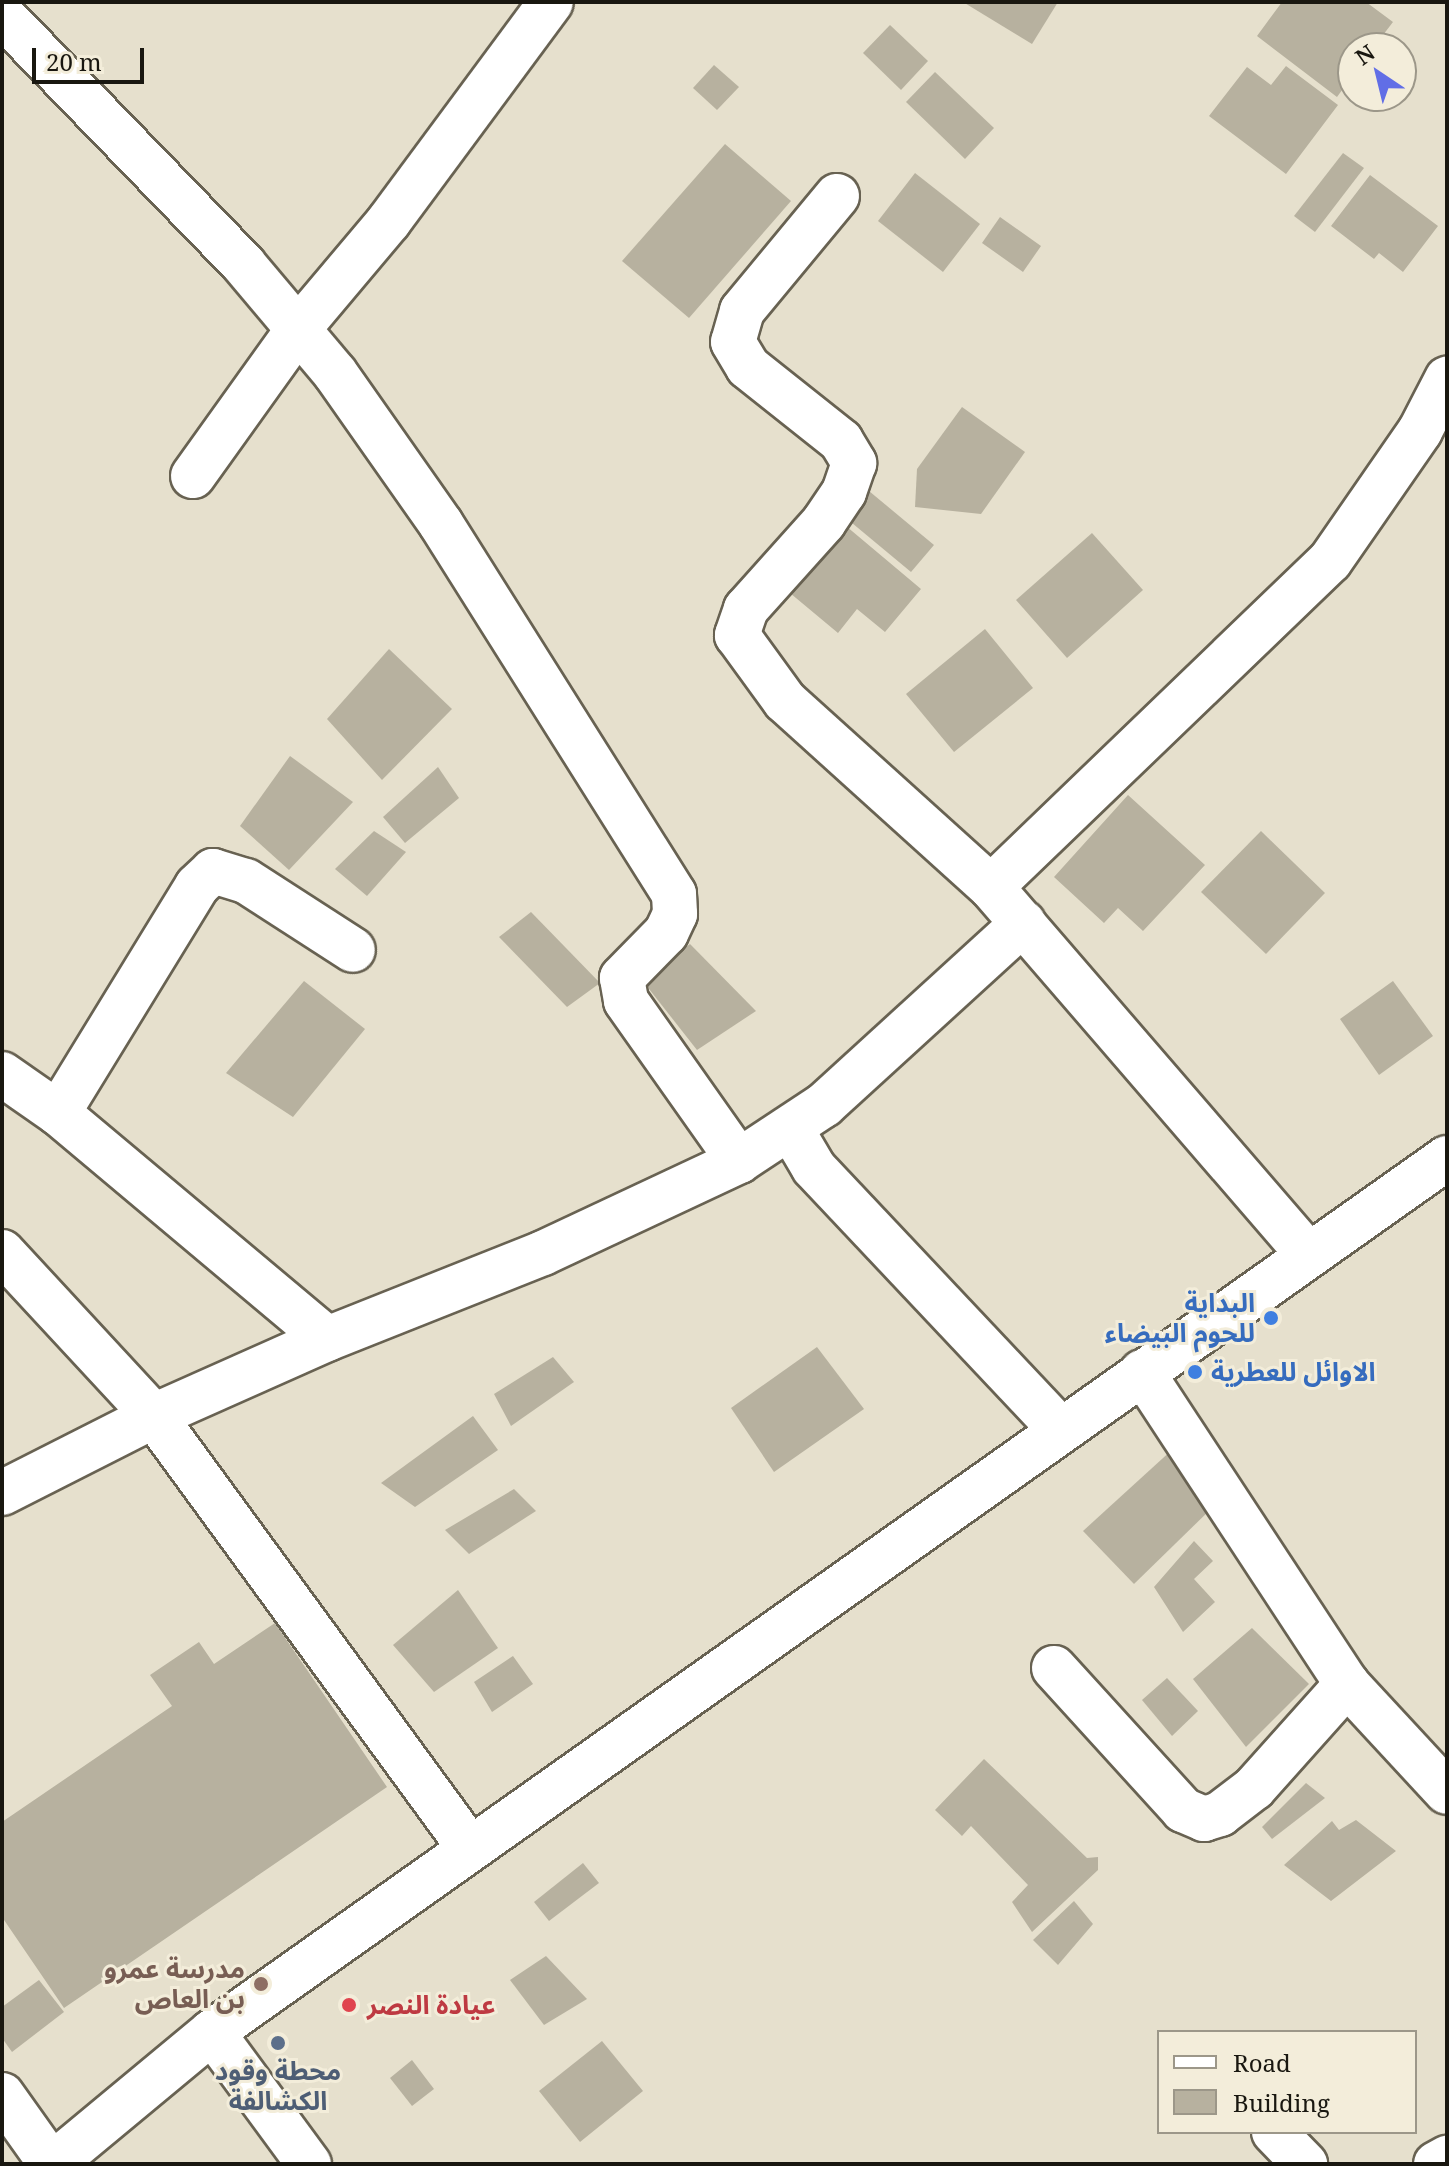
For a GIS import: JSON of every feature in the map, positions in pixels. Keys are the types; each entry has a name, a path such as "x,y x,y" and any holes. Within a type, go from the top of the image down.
{"street":[{"path":"193,476 299,328 389,221 551,2"},
{"path":"2,15 164,179 299,328 441,524 662,870 674,894 675,914 666,933 622,978 626,1001 646,1036 739,1161"},
{"path":"837,196 742,311 733,342 748,367 841,441 854,463 844,492 824,522 746,609 737,635 785,701 991,887 1309,1255"},
{"path":"991,887 1330,561 1420,431 1447,379"},
{"path":"58,1113 197,886 213,871 246,881 353,950"},
{"path":"2,1493 154,1416 327,1339 543,1253 739,1161 824,1105 1023,923"},
{"path":"2,1074 58,1113 327,1339"},
{"path":"791,1129 814,1168 1061,1430"},
{"path":"2,2095 52,2164 212,2032 469,1847 1447,1158"},
{"path":"2,1252 154,1416 469,1847"},
{"path":"1142,1372 1347,1684 1447,1792"},
{"path":"1054,1668 1183,1810 1204,1819 1220,1814 1254,1788 1347,1684"},
{"path":"212,2032 309,2164"},
{"path":"1276,2134 1305,2164"},
{"path":"1436,2164 1447,2158"}],"building":[{"path":"963,2 1058,2 1032,44"},
{"path":"1282,2 1366,2 1393,22 1385,32 1337,32 1337,97 1257,36"},
{"path":"890,25 928,61 901,90 863,53"},
{"path":"714,65 739,87 717,110 693,88"},
{"path":"1286,66 1337,104 1286,174 1209,116 1247,67 1271,85"},
{"path":"935,72 994,128 965,159 906,102"},
{"path":"725,144 791,201 689,318 622,261"},
{"path":"1343,153 1364,168 1315,232 1294,216"},
{"path":"915,173 980,224 943,272 878,221"},
{"path":"1370,175 1438,226 1403,272 1379,253 1374,259 1331,226"},
{"path":"1000,217 1041,246 1023,272 982,243"},
{"path":"962,407 1025,452 981,514 915,507 917,469"},
{"path":"869,491 934,545 911,572 846,518"},
{"path":"846,526 921,589 885,632 857,609 838,633 790,593"},
{"path":"1092,533 1143,590 1067,658 1016,600"},
{"path":"985,629 1033,688 954,752 906,694"},
{"path":"389,649 452,709 382,780 327,719"},
{"path":"290,756 353,802 289,870 240,826"},
{"path":"438,767 459,798 405,843 383,817"},
{"path":"1128,795 1205,865 1143,931 1118,908 1104,923 1054,877"},
{"path":"374,831 406,852 367,896 335,869"},
{"path":"1261,831 1325,893 1266,954 1201,892"},
{"path":"531,912 600,983 567,1007 499,937"},
{"path":"690,944 756,1011 697,1050 642,980"},
{"path":"304,981 365,1029 293,1117 226,1073"},
{"path":"1393,981 1433,1036 1379,1075 1340,1019"},
{"path":"817,1347 864,1409 774,1472 731,1408"},
{"path":"553,1357 574,1382 511,1426 494,1394"},
{"path":"473,1416 498,1450 415,1507 381,1483"},
{"path":"1174,1448 1215,1505 1134,1584 1083,1531"},
{"path":"514,1489 536,1511 469,1554 445,1530"},
{"path":"1194,1541 1213,1561 1194,1579 1215,1602 1183,1632 1154,1587"},
{"path":"458,1590 498,1648 434,1692 393,1645"},
{"path":"275,1623 387,1787 64,2008 2,1917 2,1822 172,1706 150,1675 199,1642 214,1664"},
{"path":"1252,1628 1309,1684 1246,1747 1193,1679"},
{"path":"513,1656 533,1684 492,1712 474,1682"},
{"path":"1167,1678 1198,1711 1172,1736 1142,1700"},
{"path":"984,1759 1087,1858 1098,1857 1098,1870 1032,1932 1012,1902 1028,1885 971,1826 962,1836 935,1810"},
{"path":"1306,1783 1325,1798 1272,1839 1262,1827"},
{"path":"1356,1820 1396,1851 1331,1901 1284,1865 1332,1821 1339,1830"},
{"path":"583,1863 599,1883 549,1921 534,1902"},
{"path":"1074,1901 1093,1924 1058,1965 1033,1940"},
{"path":"546,1956 587,1999 544,2025 510,1980"},
{"path":"39,1980 64,2012 12,2052 2,2038 2,2007"},
{"path":"602,2041 643,2091 580,2142 539,2091"},
{"path":"412,2060 434,2089 412,2106 390,2078"}],"place":[{"name":"البداية للحوم البيضاء","path":"1271,1318"},
{"name":"الاوائل للعطرية","path":"1195,1372"},
{"name":"مدرسة عمرو بن العاص","path":"261,1984"},
{"name":"عيادة النصر","path":"349,2005"},
{"name":"محطة وقود الكشالفة","path":"278,2043"}]}
